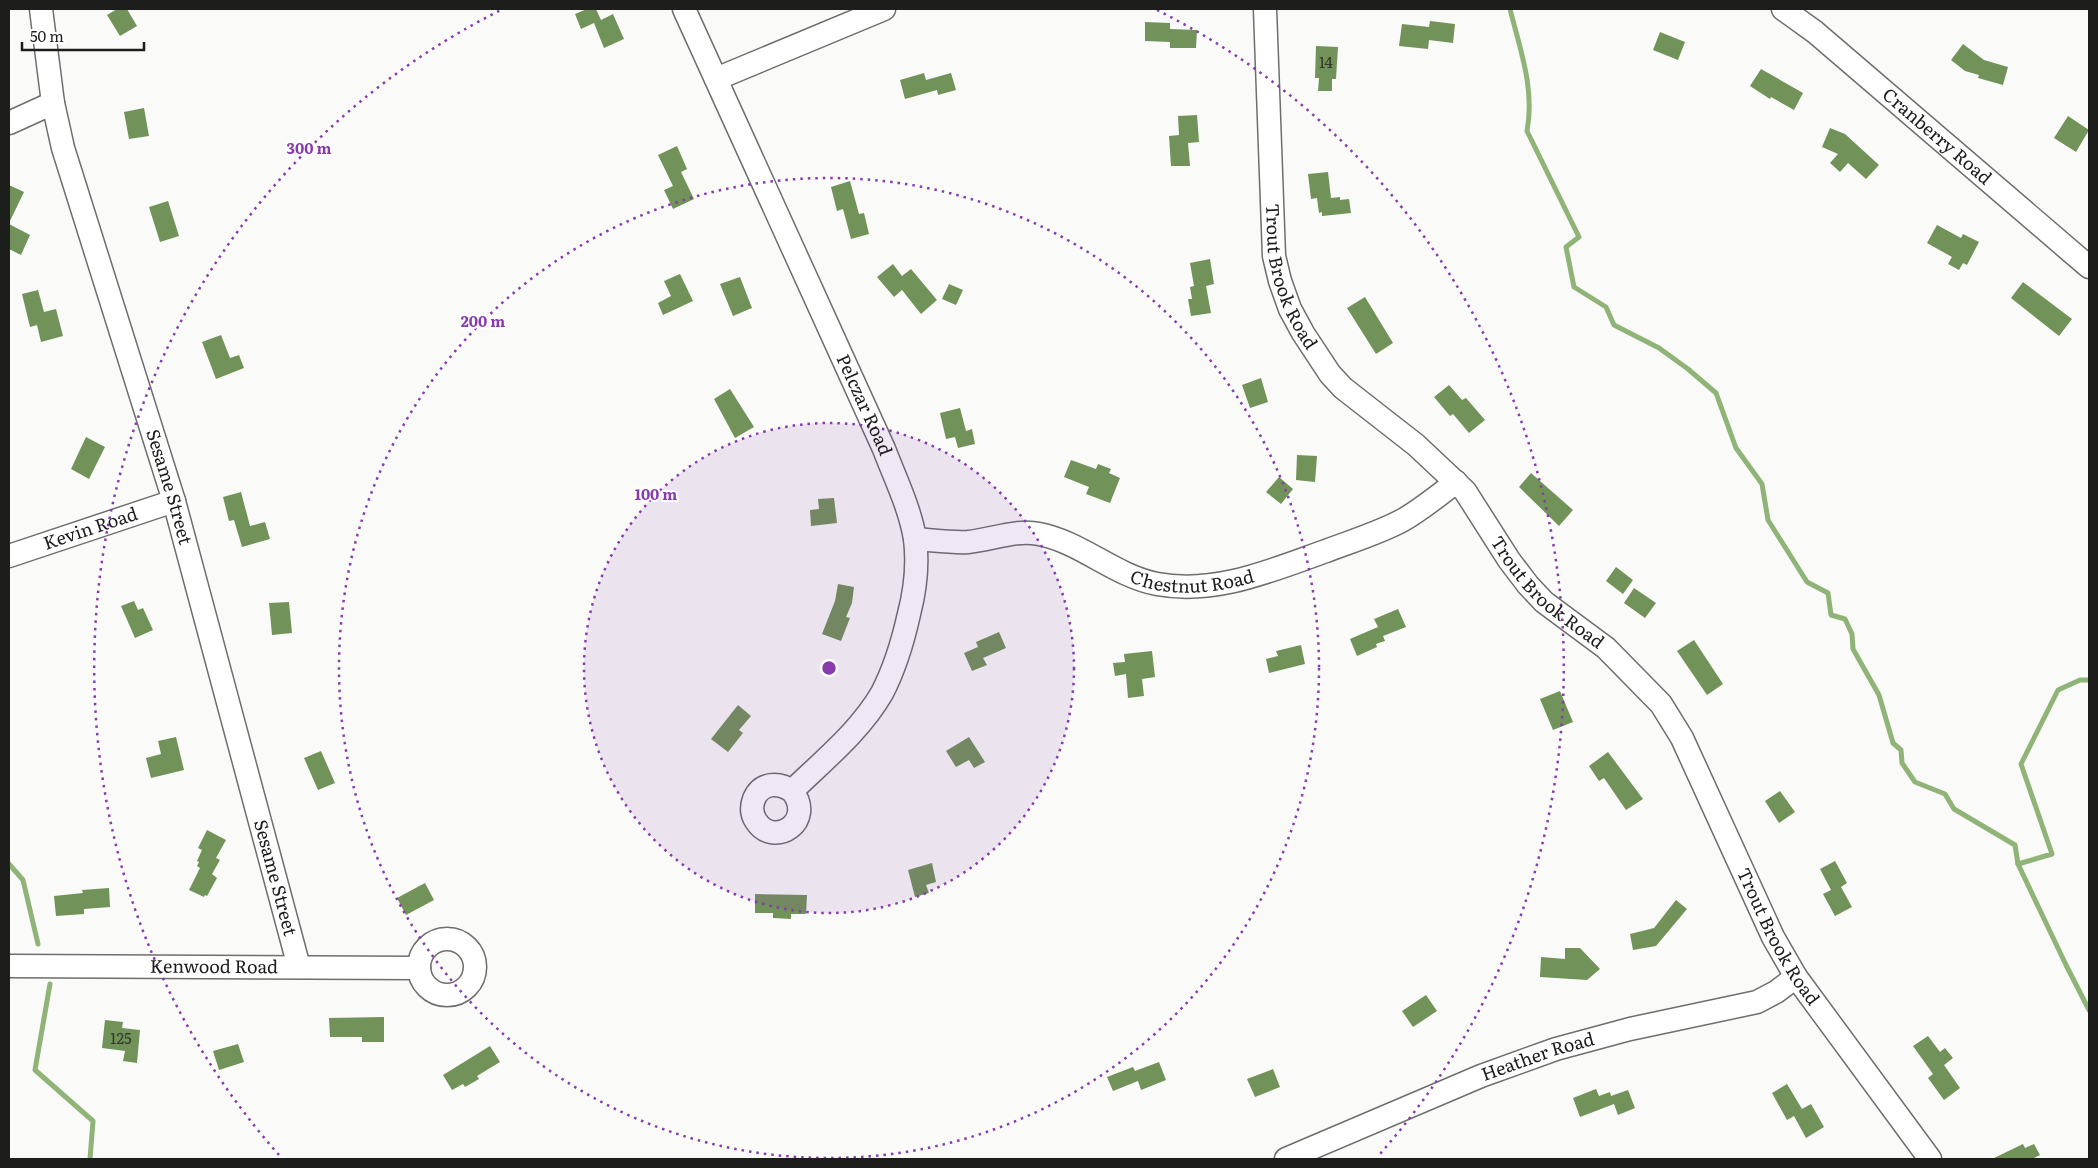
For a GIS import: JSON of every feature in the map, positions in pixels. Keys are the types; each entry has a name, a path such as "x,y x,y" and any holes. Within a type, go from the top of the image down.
{"street":[{"name":"Sesame Street","path":"42,9 53,103 63,148 174,501 299,967"},
{"name":"Pelczar Road","path":"684,9 884,449 904,500 915,539 916,568 912,603 904,638 889,677 863,720 845,740 792,790"},
{"path":"716,79 884,9"},
{"name":"Trout Brook Road","path":"1264,9 1274,256 1290,309 1303,333 1330,374 1343,388 1416,445 1470,497 1509,560 1544,602 1606,648 1656,698 1672,720 1773,937 1796,978 1930,1159"},
{"name":"Cranberry Road","path":"1783,9 1815,32 2089,267"},
{"path":"9,122 53,103"},
{"name":"Chestnut Road","path":"915,539 967,542 1002,535 1037,533 1073,546 1138,578 1156,584 1197,588 1260,574 1380,531 1422,508 1456,482"},
{"name":"Kevin Road","path":"9,556 174,501"},
{"name":"Kenwood Road","path":"9,966 419,968"},
{"name":"Heather Road","path":"1286,1159 1481,1076 1556,1049 1630,1029 1757,1002 1796,978"}],"building":[{"path":"117,9 127,9 137,26 120,36 107,15"},
{"path":"587,9 596,9 601,20 613,14 624,39 604,48 594,23 581,29 575,14"},
{"path":"1430,21 1455,24 1453,43 1429,40 1428,49 1399,46 1402,24 1429,27"},
{"path":"1145,22 1170,23 1170,29 1197,30 1196,48 1170,48 1170,42 1145,41"},
{"path":"1660,32 1685,42 1678,60 1653,50"},
{"path":"1963,44 1984,60 2008,67 2003,85 1978,78 1979,75 1965,71 1951,60"},
{"path":"1316,46 1338,47 1336,79 1332,79 1332,91 1318,91 1319,78 1315,78"},
{"path":"1761,69 1803,93 1794,110 1771,97 1770,99 1750,86"},
{"path":"924,73 926,80 951,73 956,90 938,95 937,90 905,99 900,80"},
{"path":"144,108 149,136 129,139 124,112"},
{"path":"1197,115 1199,142 1188,143 1190,166 1171,166 1169,136 1179,135 1178,116"},
{"path":"2068,116 2089,130 2076,152 2054,138"},
{"path":"1830,128 1845,134 1879,165 1866,179 1848,163 1840,172 1830,163 1838,154 1822,147"},
{"path":"677,146 687,169 681,172 694,199 673,209 664,190 673,186 658,155"},
{"path":"1328,172 1331,198 1349,199 1351,213 1322,216 1322,212 1319,213 1317,198 1311,199 1308,174"},
{"path":"850,181 859,214 864,213 869,234 851,239 843,209 837,211 831,187"},
{"path":"9,185 24,192 9,223"},
{"path":"168,201 179,236 160,242 149,207"},
{"path":"9,224 30,235 21,255 9,249"},
{"path":"1937,225 1961,238 1963,234 1979,242 1967,265 1963,263 1959,270 1948,264 1952,257 1927,243"},
{"path":"1210,259 1214,284 1206,286 1211,313 1191,316 1188,299 1192,299 1190,287 1194,286 1190,263"},
{"path":"893,264 902,276 911,269 937,300 921,314 902,290 894,297 877,277"},
{"path":"680,274 693,301 663,315 658,303 671,296 664,281"},
{"path":"740,277 752,308 733,316 720,284"},
{"path":"2023,282 2072,319 2059,336 2011,298"},
{"path":"949,284 963,290 956,305 942,299"},
{"path":"38,290 44,312 56,309 63,336 41,342 37,325 30,327 22,294"},
{"path":"1365,297 1393,343 1376,354 1347,308"},
{"path":"221,335 230,358 239,355 244,368 216,379 202,342"},
{"path":"1261,378 1268,402 1250,408 1242,385"},
{"path":"1449,385 1462,400 1466,398 1485,420 1469,433 1453,414 1450,416 1434,397"},
{"path":"730,389 754,427 735,438 714,399"},
{"path":"960,408 966,431 972,429 975,444 958,448 955,437 946,439 940,413"},
{"path":"86,437 105,447 89,479 71,469"},
{"path":"1297,455 1317,456 1315,482 1296,480"},
{"path":"1071,460 1096,469 1098,464 1111,469 1109,473 1120,478 1110,503 1086,494 1089,487 1064,477"},
{"path":"1531,473 1573,510 1559,526 1519,487"},
{"path":"1279,477 1293,489 1281,504 1266,492"},
{"path":"241,492 250,526 265,522 270,539 242,547 234,520 229,521 223,497"},
{"path":"834,498 837,523 811,526 810,510 819,509 818,499"},
{"path":"1616,567 1633,580 1623,594 1606,581"},
{"path":"838,584 854,587 852,603 846,617 850,618 841,641 822,634 835,601"},
{"path":"1634,588 1656,603 1645,618 1624,603"},
{"path":"134,601 138,610 143,608 153,630 135,638 121,606"},
{"path":"289,602 292,633 272,635 269,603"},
{"path":"1398,609 1406,627 1383,636 1385,641 1376,644 1377,647 1357,656 1350,639 1378,627 1374,619"},
{"path":"999,632 1006,648 983,658 987,665 972,671 964,653 978,647 976,642"},
{"path":"1694,640 1723,684 1707,695 1677,651"},
{"path":"1301,645 1305,664 1269,673 1266,659 1278,656 1276,651"},
{"path":"1152,651 1155,677 1142,679 1144,696 1128,698 1126,674 1115,676 1113,663 1125,662 1124,654"},
{"path":"1560,691 1573,722 1553,730 1540,699"},
{"path":"738,705 751,716 739,730 743,733 728,752 711,739"},
{"path":"176,737 184,770 151,778 146,758 161,754 158,741"},
{"path":"969,737 985,762 974,768 969,760 956,767 946,751"},
{"path":"321,751 335,783 318,790 304,758"},
{"path":"1608,752 1643,799 1626,810 1604,778 1599,781 1589,766"},
{"path":"1780,791 1795,812 1779,823 1765,801"},
{"path":"207,830 226,840 216,858 220,860 212,874 217,878 207,896 205,895 204,897 189,890 200,868 197,866 199,862 197,861 202,850 198,848"},
{"path":"1835,861 1847,883 1841,887 1852,907 1835,916 1823,894 1831,890 1820,869"},
{"path":"932,863 936,882 926,885 929,893 915,897 908,870"},
{"path":"425,883 434,900 406,915 397,898"},
{"path":"109,888 110,907 84,909 84,914 56,916 54,896 83,893 82,890"},
{"path":"755,894 807,895 806,914 791,914 791,919 773,918 773,913 755,913"},
{"path":"1676,900 1687,909 1656,946 1633,950 1630,934 1654,928"},
{"path":"1565,948 1580,948 1600,969 1587,980 1540,977 1541,957 1565,959"},
{"path":"1426,995 1437,1011 1413,1027 1402,1011"},
{"path":"384,1017 384,1042 362,1042 362,1037 330,1037 329,1018"},
{"path":"105,1020 123,1022 122,1028 140,1030 137,1063 123,1061 125,1051 102,1048"},
{"path":"1928,1036 1940,1052 1945,1048 1953,1058 1944,1065 1960,1088 1944,1100 1928,1078 1933,1074 1913,1046"},
{"path":"238,1044 244,1062 219,1070 213,1051"},
{"path":"490,1046 500,1062 477,1076 479,1079 465,1087 463,1084 452,1090 443,1075"},
{"path":"1159,1062 1166,1080 1141,1090 1138,1081 1113,1091 1107,1077 1133,1067 1135,1071"},
{"path":"1273,1069 1280,1087 1255,1097 1247,1079"},
{"path":"1787,1084 1802,1109 1811,1104 1824,1127 1806,1138 1794,1116 1787,1120 1772,1093"},
{"path":"1596,1089 1599,1096 1610,1092 1611,1096 1628,1090 1635,1108 1618,1115 1614,1104 1580,1117 1573,1098"},
{"path":"2023,1144 2025,1148 2034,1144 2040,1155 2032,1159 1992,1159"}],"waterway":[{"path":"1510,9 1528,84 1529,115 1527,131 1579,237 1566,247 1574,287 1606,307 1614,325 1659,348 1716,393 1736,448 1762,484 1768,520 1807,582 1828,593 1831,615 1845,619 1852,634 1853,649 1879,695 1893,743 1901,750 1902,763 1915,782 1945,794 1954,809 2015,845 2018,864 2052,854 2021,764 2058,690 2080,680 2089,680"},
{"path":"9,864 23,880 38,944"},
{"path":"2018,864 2089,1010"},
{"path":"50,984 35,1070 93,1121 90,1159"}]}
